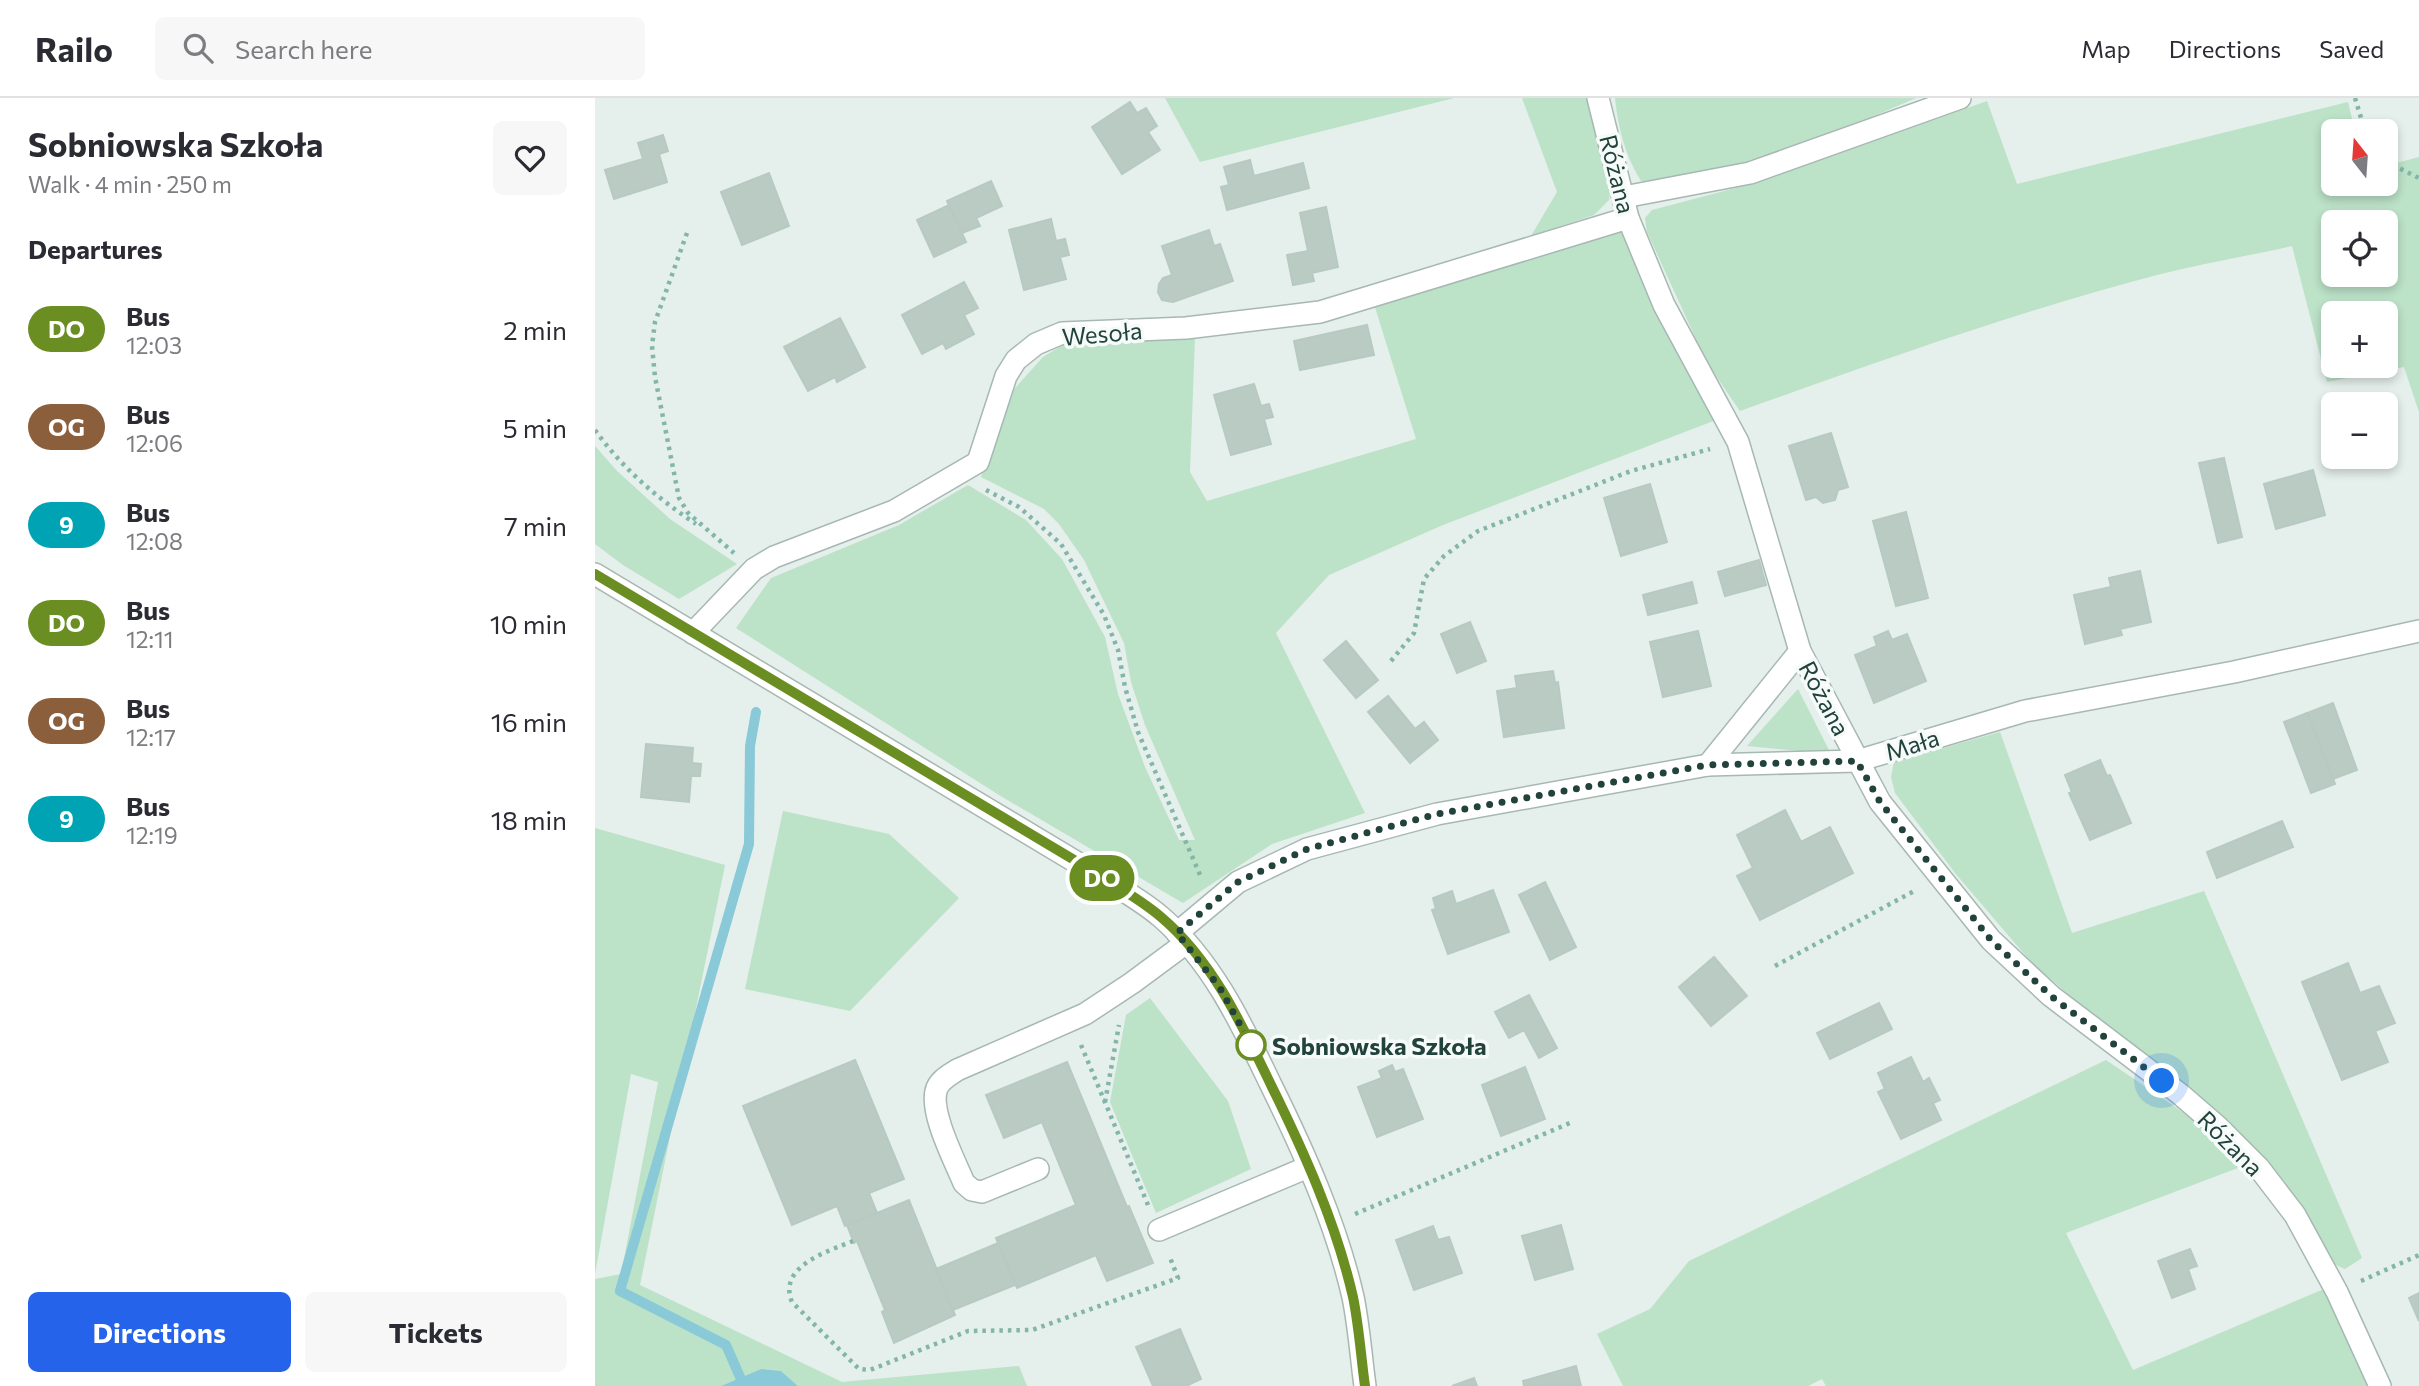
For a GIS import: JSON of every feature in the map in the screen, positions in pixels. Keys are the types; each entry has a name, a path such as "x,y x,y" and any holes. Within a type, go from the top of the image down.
{"street":[{"name":"Różana","path":"1598,98 1626,208 1664,305 1738,442 1800,651 1880,802 1991,940 2051,996 2217,1125 2259,1168 2295,1215 2337,1292 2380,1386"},
{"name":"Wesoła","path":"693,633 754,569 774,557 894,511 978,462 1006,376 1016,360 1036,344 1062,333 1186,327 1320,312 1626,208 1749,173 1960,98"},
{"path":"595,574 1091,870 1161,917 1182,938 1236,1014 1293,1130 1332,1224 1353,1298 1365,1386"},
{"name":"Mała","path":"1038,1169 982,1192 972,1190 964,1183 938,1119 936,1089 944,1078 1055,1029 1111,999 1182,938 1212,904 1238,882 1307,849 1437,814 1708,765 1857,761 2025,711 2234,672 2419,631"},
{"path":"1708,765 1800,651"},
{"path":"1159,1230 1308,1167"}],"path":[{"path":"2355,98 2361,119"},
{"path":"2398,168 2419,178"},
{"path":"687,233 655,322 652,346 655,377 679,498 688,513 705,531"},
{"path":"595,430 610,451 635,477 669,506 754,569"},
{"path":"1391,661 1414,634 1424,579 1444,556 1478,531 1631,471 1738,442"},
{"path":"957,476 1019,507 1061,544 1104,615 1118,650 1138,732 1212,904"},
{"path":"1775,966 1920,888 1937,873"},
{"path":"1105,1103 1120,1020"},
{"path":"853,1241 804,1264 795,1274 789,1292 792,1302 859,1368 870,1370 968,1331 1032,1330 1178,1278 1077,1034"},
{"path":"1332,1224 1570,1123"},
{"path":"2337,1292 2419,1255"}],"green space":[{"path":"1165,98 1454,98 1200,162"},
{"path":"1522,98 1587,98 1611,184 1609,200 1594,215 1531,236 1557,192"},
{"path":"1615,98 1916,98 1817,140 1746,164 1676,179 1641,181 1623,141"},
{"path":"1987,101 2017,184 2348,102 2352,119 2321,119 2321,196 2398,196 2398,163 2419,157 2419,412 2404,367 2398,368 2398,301 2321,301 2321,359 2292,246 2190,267 2104,289 1947,338 1740,411 1707,363 1647,232 1645,218 1652,210 1762,181"},
{"path":"1616,229 1624,231 1662,326 1716,420 1443,525 1329,575 1276,633 1365,813 1272,844 1183,903 999,795 736,628 771,578 899,525 968,485 1026,520 1062,559 1105,637 1118,694 1145,767 1179,840 1195,840 1145,725 1131,682 1124,643 1084,560 1059,524 1044,509 981,477 1015,388 1043,357 1066,343 1195,337 1190,472 1207,501 1416,439 1374,304"},
{"path":"2326,378 2348,378 2327,382"},
{"path":"595,446 617,471 670,519 737,564 679,599 623,565 595,544"},
{"path":"1798,689 1831,754 1747,746"},
{"path":"2000,732 2072,933 2204,891 2362,1258 2345,1269 2331,1263 2274,1169 2218,1113 2124,1043 2031,962 1955,873 1895,793 1891,777 1894,762"},
{"path":"783,811 889,834 959,898 850,1011 745,989"},
{"path":"595,828 725,865 640,1285 842,1382 1019,1366 1027,1386 798,1386 781,1371 761,1369 721,1386 595,1386 595,1279 621,1274 658,1082 631,1074 595,1274"},
{"path":"1150,998 1228,1101 1251,1169 1156,1213 1110,1102 1126,1015"},
{"path":"2106,1060 2196,1121 2243,1166 2066,1233 2133,1370 2324,1289 2368,1386 1826,1386 1822,1379 1808,1386 1623,1386 1597,1334 1650,1309 1689,1261"}],"water":[{"path":"761,1369 781,1371 798,1386 721,1386"}],"building":[{"path":"1130,102 1137,113 1146,108 1157,126 1148,132 1160,150 1122,174 1092,127"},
{"path":"663,135 668,151 659,154 667,182 614,199 605,170 643,159 638,143"},
{"path":"1250,160 1254,176 1303,163 1309,188 1227,210 1221,187 1229,185 1224,167"},
{"path":"769,173 789,226 742,245 721,192"},
{"path":"991,181 1002,206 976,218 980,226 962,233 947,201"},
{"path":"949,205 966,242 934,257 917,220"},
{"path":"1326,207 1338,267 1312,273 1314,281 1293,285 1287,255 1308,251 1300,213"},
{"path":"1051,219 1056,241 1065,239 1069,255 1060,257 1066,279 1024,290 1009,230"},
{"path":"1209,230 1214,246 1220,244 1233,281 1173,302 1162,300 1158,292 1159,284 1163,278 1172,275 1162,246"},
{"path":"964,282 978,308 964,315 974,334 946,349 943,343 922,354 902,315"},
{"path":"840,318 865,367 837,382 835,377 808,391 784,347"},
{"path":"1367,325 1374,355 1300,370 1294,341"},
{"path":"1254,384 1261,406 1269,404 1273,417 1264,419 1271,444 1231,455 1214,395"},
{"path":"1831,433 1848,487 1838,490 1835,500 1823,503 1816,497 1806,500 1789,446"},
{"path":"2224,458 2242,537 2218,543 2199,463"},
{"path":"2313,470 2325,515 2276,529 2264,484"},
{"path":"1650,484 1667,542 1621,556 1604,498"},
{"path":"1906,512 1928,598 1896,606 1873,521"},
{"path":"1759,560 1766,585 1725,596 1718,572"},
{"path":"2140,571 2151,622 2120,629 2122,635 2085,644 2074,595 2111,587 2109,578"},
{"path":"1692,582 1697,603 1648,615 1643,595"},
{"path":"1470,622 1486,661 1457,673 1441,634"},
{"path":"1698,631 1711,686 1663,697 1650,642"},
{"path":"1888,631 1892,640 1907,634 1926,681 1874,703 1855,655 1877,646 1874,637"},
{"path":"1346,641 1378,680 1356,698 1324,660"},
{"path":"1553,671 1555,683 1558,682 1564,728 1504,737 1497,691 1517,688 1515,676"},
{"path":"1388,696 1415,729 1424,722 1438,740 1410,763 1368,712"},
{"path":"2333,703 2357,770 2333,779 2307,713"},
{"path":"2307,713 2335,784 2311,793 2284,722"},
{"path":"646,744 693,748 692,763 701,764 700,776 691,776 689,802 641,797"},
{"path":"2100,760 2107,776 2110,775 2131,823 2090,840 2069,793 2072,792 2065,775"},
{"path":"1785,810 1801,842 1830,827 1853,873 1760,920 1737,876 1753,868 1737,835"},
{"path":"2282,821 2293,847 2217,878 2207,852"},
{"path":"1545,882 1576,947 1550,960 1519,895"},
{"path":"1493,890 1509,932 1448,954 1432,910 1436,909 1433,898 1452,891 1456,904"},
{"path":"1714,957 1747,996 1711,1026 1679,987"},
{"path":"2348,963 2360,993 2379,986 2395,1023 2375,1031 2388,1062 2342,1080 2302,982"},
{"path":"1529,995 1557,1048 1539,1058 1524,1030 1509,1038 1495,1012"},
{"path":"1879,1003 1892,1029 1830,1059 1817,1033"},
{"path":"1911,1057 1923,1082 1929,1078 1940,1100 1933,1103 1941,1120 1901,1139 1878,1092 1885,1089 1878,1073"},
{"path":"855,1060 904,1179 869,1193 877,1213 845,1226 837,1206 792,1225 743,1106"},
{"path":"1067,1062 1153,1263 1107,1281 1096,1255 1017,1288 996,1238 1076,1205 1042,1122 1004,1138 986,1095"},
{"path":"1392,1065 1395,1072 1403,1069 1423,1119 1377,1137 1358,1087 1382,1078 1379,1071"},
{"path":"1525,1067 1545,1119 1501,1136 1482,1085"},
{"path":"909,1200 955,1315 894,1343 882,1312 885,1310 857,1241 854,1243 847,1225"},
{"path":"1561,1225 1573,1269 1535,1280 1522,1236"},
{"path":"1433,1226 1438,1240 1449,1237 1462,1273 1414,1290 1396,1240"},
{"path":"998,1243 1015,1285 953,1310 936,1269"},
{"path":"2190,1249 2197,1266 2188,1269 2195,1289 2172,1298 2158,1261"},
{"path":"2419,1293 2419,1321 2409,1298"},
{"path":"1180,1329 1201,1379 1186,1386 1153,1386 1136,1347"},
{"path":"1576,1366 1581,1386 1524,1386 1523,1381"},
{"path":"1474,1378 1477,1386 1452,1386"}],"waterway":[{"path":"744,1386 726,1345 620,1291 749,844 750,746 756,712"}],"bus line":[{"name":"DO","path":"595,574 1091,870 1161,917 1177,933 1197,955 1236,1014 1293,1130 1332,1224 1353,1298 1365,1386"}],"place":[{"name":"Sobniowska Szkoła","path":"1251,1045"}],"route":[{"path":"1251,1045 1220,988 1197,955 1177,933 1238,882 1307,849 1437,814 1708,765 1857,761 1880,802 1991,940 2051,996 2162,1081"}]}
